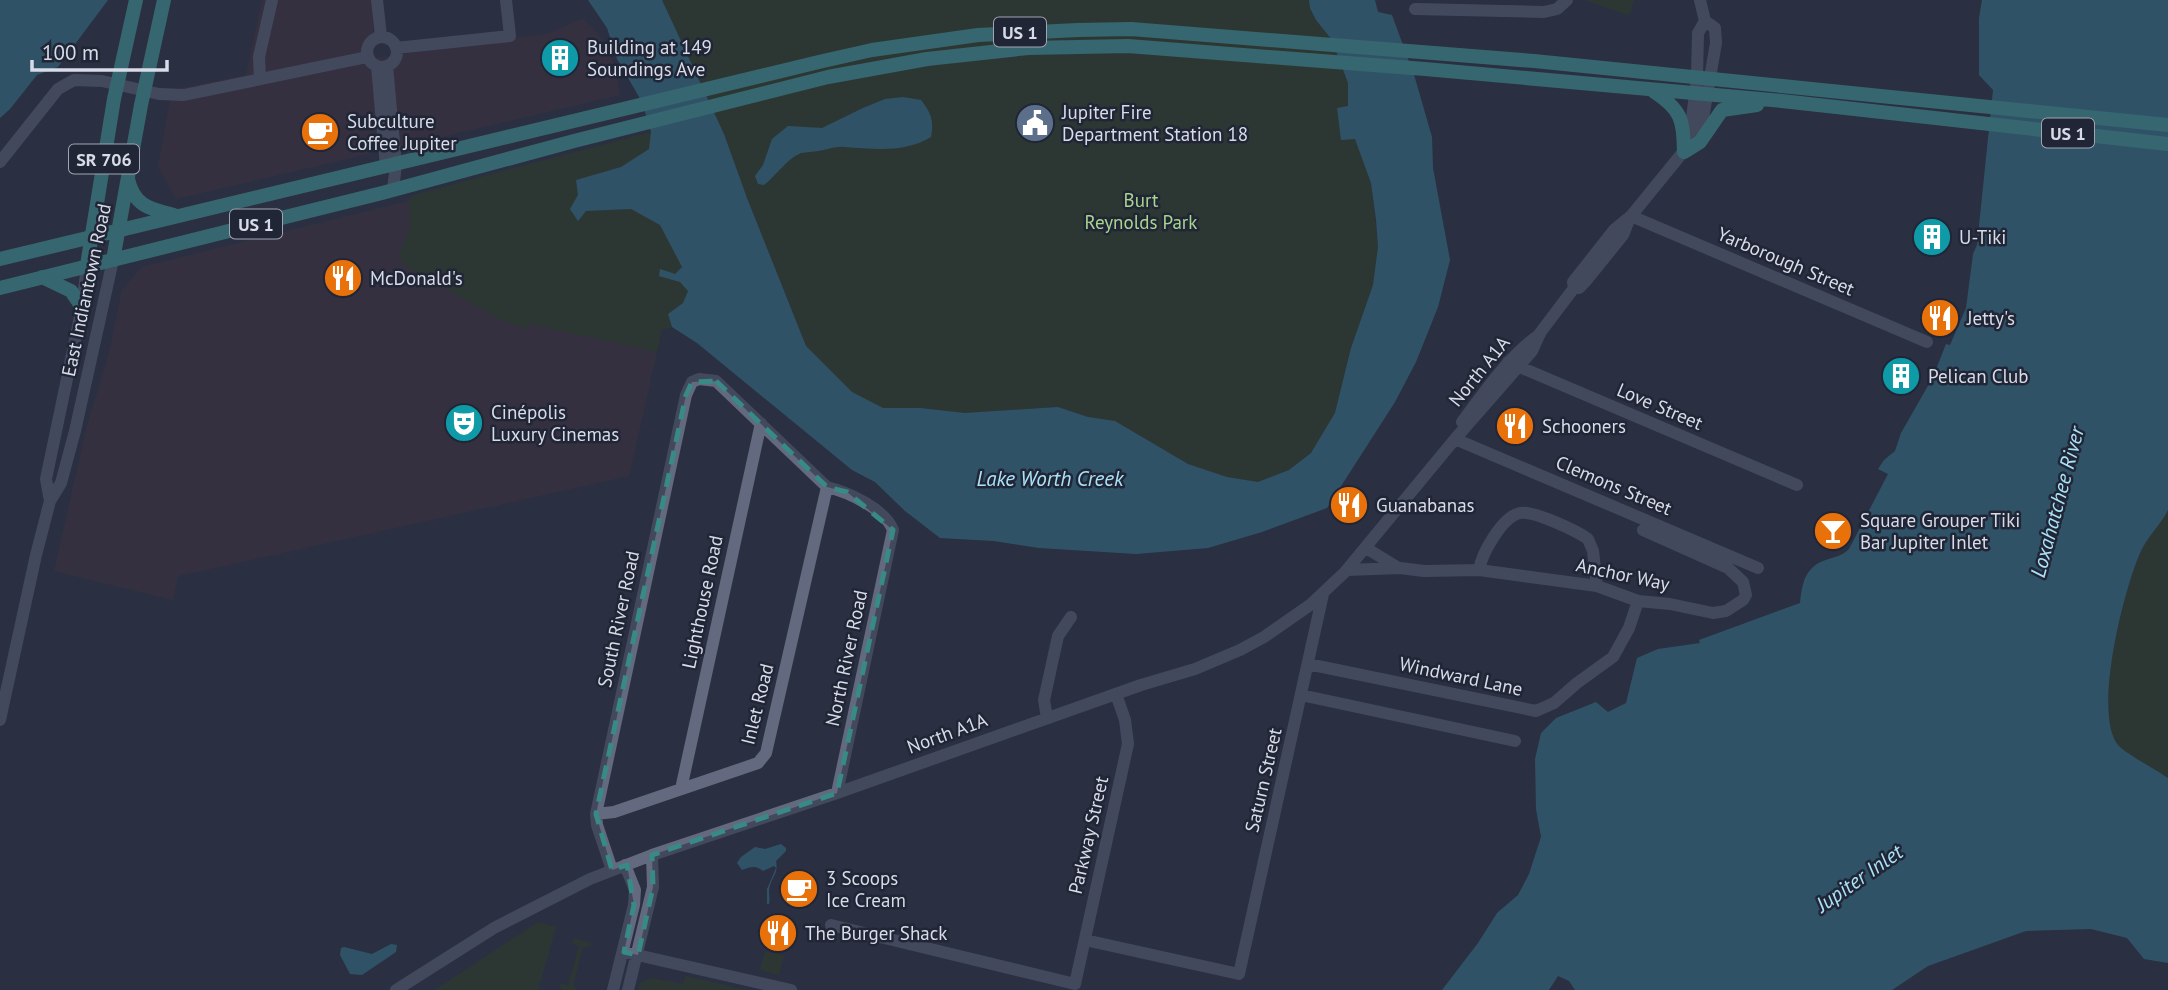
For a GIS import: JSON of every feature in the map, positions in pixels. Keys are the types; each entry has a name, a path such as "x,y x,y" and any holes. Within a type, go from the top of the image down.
{"main road":[{"name":"East Indiantown Road","path":"87,265 114,99 136,0"},
{"name":"East Indiantown Road","path":"113,260 141,105 164,0"},
{"name":"US 1","path":"0,259 872,50 965,37 1028,32 1131,29 1416,51 2168,125"},
{"name":"US 1","path":"0,288 639,124 877,67 978,52 1028,48 1128,46 1425,69 1782,102 2168,144"},
{"path":"1652,90 1670,102 1680,114 1684,152 1700,142 1723,110 1782,102"},
{"path":"128,178 130,189 141,205 178,216"},
{"path":"42,277 71,291 82,307"}],"street":[{"path":"260,79 259,57 272,0"},
{"path":"377,0 381,36"},
{"path":"396,48 509,36 506,0"},
{"path":"1415,9 1545,12 1557,9 1567,0"},
{"name":"North A1A","path":"396,990 494,928 612,870 1116,694 1195,669 1240,650 1287,622 1323,594 1366,548 1455,439 1461,425 1540,333 1574,288 1573,282 1600,247 1614,230 1631,216 1684,152 1716,43 1715,28 1706,21 1700,0"},
{"path":"0,162 58,89 74,80 102,81 174,95 260,79 377,63 394,60 396,48 390,39 381,36 371,40 368,45 377,63 393,189"},
{"name":"Yarborough Street","path":"1631,216 1927,342"},
{"name":"East Indiantown Road","path":"0,720 36,555 50,501 61,483 75,431 113,260"},
{"name":"East Indiantown Road","path":"50,501 46,479 82,307 87,265"},
{"name":"Love Street","path":"1514,364 1797,485"},
{"name":"South River Road","path":"612,870 596,814 686,395 692,382 699,379 716,381 761,423"},
{"path":"761,423 827,487"},
{"name":"Lighthouse Road","path":"681,789 761,423"},
{"name":"Clemons Street","path":"1455,439 1758,568"},
{"name":"Inlet Road","path":"596,814 614,812 758,763 766,753 827,487"},
{"name":"North River Road","path":"827,487 847,492 890,522 893,530 837,793"},
{"path":"1479,570 1483,552 1494,537 1514,515 1526,512 1588,539 1593,551 1597,586"},
{"name":"Anchor Way","path":"1347,570 1479,570 1597,586 1638,601 1720,612 1738,605 1746,595 1743,582 1728,568 1643,530"},
{"name":"Anchor Way","path":"1366,548 1400,568"},
{"name":"Saturn Street","path":"1084,940 1239,974 1323,594"},
{"name":"Windward Lane","path":"1308,664 1536,711 1554,703 1613,657 1629,628 1638,601"},
{"path":"1047,718 1044,700 1058,636 1071,617"},
{"name":"Parkway Street","path":"831,925 1075,984 1128,744 1125,720 1116,694"},
{"path":"1301,695 1515,740"},
{"path":"628,990 653,887 652,855"},
{"path":"613,990 634,905 635,890 625,865"},
{"path":"624,952 791,990"}],"highlighted area":[{"path":"716,381 827,487 847,492 893,530 837,793 652,855 653,887 638,955 624,952 634,905 627,865 612,870 596,814 686,395 692,382"}],"shaded area":[{"path":"262,0 371,0 375,58 550,33 582,19 597,32 615,66 620,95 176,199 158,166 172,90 246,75"},
{"path":"408,201 411,215 409,232 398,255 516,320 657,352 629,476 178,576 173,600 54,571 88,422 108,357 122,290 142,267"}],"green space":[{"name":"Burt Reynolds Park","path":"662,0 1309,0 1316,20 1332,40 1348,83 1348,107 1337,108 1341,139 1355,138 1371,183 1378,247 1373,285 1351,348 1336,413 1311,453 1289,470 1258,482 1227,477 1188,464 1115,421 1088,417 1058,407 965,413 920,408 882,408 852,392 806,346 724,134"},
{"path":"1584,0 1634,0 1629,15"},
{"path":"651,132 649,149 621,167 576,180 586,211 631,209 660,225 682,267 675,274 688,290 683,303 668,314 672,327 662,330 657,352 528,324 527,329 501,320 405,266 398,255 409,229 408,201 413,195"},
{"path":"2168,510 2168,778 2118,745 2111,729 2108,706 2114,649 2134,568 2147,540"},
{"path":"538,922 556,927 538,990 435,990"},
{"path":"574,938 590,942 591,946 583,947 573,986 579,990 561,990 560,984 568,985 579,946 572,943"},
{"path":"765,951 784,956 779,975 760,970"},
{"path":"686,976 745,990 638,990 640,983 652,978 683,984"}],"water":[{"path":"0,0 108,0 58,67 37,75 0,118"},
{"name":"Lake Worth Creek","path":"588,0 662,0 724,134 806,346 852,392 883,408 920,408 965,413 1058,407 1088,417 1115,421 1188,464 1227,477 1258,482 1289,470 1311,453 1335,413 1351,348 1373,285 1378,247 1371,183 1355,139 1341,140 1337,108 1348,106 1348,83 1332,40 1316,20 1309,0 1375,0 1378,12 1392,15 1415,78 1432,137 1433,168 1450,260 1438,307 1416,362 1395,402 1327,508 1208,548 1136,554 940,538 905,511 875,482 852,470 697,343 672,327 668,314 683,303 688,291 680,282 659,276 660,269 675,274 682,267 660,225 631,209 586,211 578,221 570,209 578,195 576,180 621,167 649,149 651,132 642,102 617,59 607,28"},
{"path":"1982,0 2168,0 2168,510 2147,540 2134,568 2114,649 2108,706 2111,729 2118,745 2168,778 2168,963 2144,959 2127,938 2091,929 2026,931 1928,966 1892,990 1575,990 1569,981 1558,976 1549,990 1442,990 1497,913 1518,895 1529,874 1541,837 1536,809 1535,759 1541,733 1556,718 1596,702 1608,712 1626,703 1637,658 1658,649 1700,643 1699,640 1800,603 1803,584 1812,568 1849,549 1888,474 1878,469 1895,451 1901,433 1933,377 1946,344 1950,345 1966,308 1973,254 1977,245 1993,90 1979,75 1979,18"},
{"path":"903,97 921,100 932,121 931,137 900,148 842,147 801,153 764,185 758,184 755,176 763,165 772,139 788,126 822,128 885,99"},
{"path":"781,844 786,851 776,861 776,868 774,866 763,871 753,867 742,870 737,863 755,847 765,849"},
{"path":"776,868 769,891 769,904 767,889"},
{"path":"391,944 397,945 396,952 362,975 350,974 340,955 341,948 344,947 372,954"}],"place":[{"name":"Building at 149 Soundings Ave","path":"560,58"},
{"name":"Jupiter Fire Department Station 18","path":"1035,123"},
{"name":"Subculture Coffee Jupiter","path":"320,132"},
{"name":"U-Tiki","path":"1932,237"},
{"name":"McDonald's","path":"343,278"},
{"name":"Jetty's","path":"1940,318"},
{"name":"Pelican Club","path":"1901,376"},
{"name":"Cinépolis Luxury Cinemas","path":"464,423"},
{"name":"Schooners","path":"1515,426"},
{"name":"Guanabanas","path":"1349,505"},
{"name":"Square Grouper Tiki Bar Jupiter Inlet","path":"1833,531"},
{"name":"3 Scoops Ice Cream","path":"799,889"},
{"name":"The Burger Shack","path":"778,933"}],"water label":[{"name":"Loxahatchee River","path":"2057,502"},
{"name":"Jupiter Inlet","path":"1859,878"}]}
